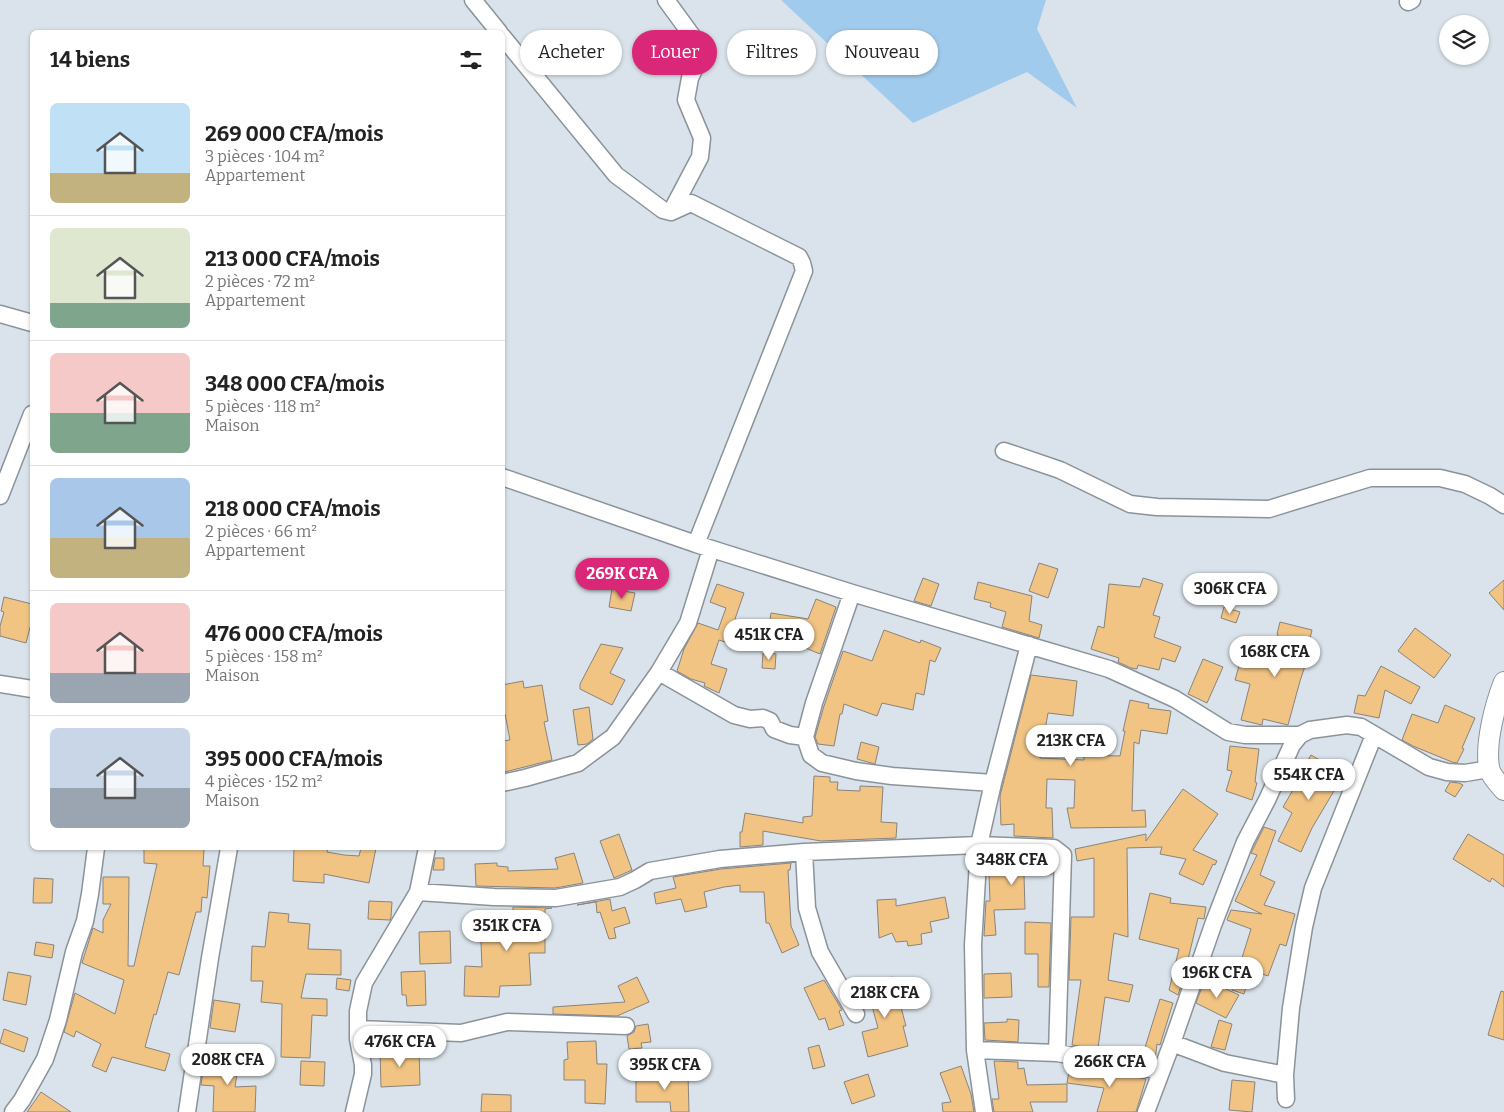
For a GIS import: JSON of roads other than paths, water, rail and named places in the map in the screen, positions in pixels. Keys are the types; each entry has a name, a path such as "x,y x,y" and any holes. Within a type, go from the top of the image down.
{"street":[{"path":"473,0 498,30"},
{"path":"666,0 693,36 701,55 690,78 686,100 702,138 700,157 671,212"},
{"path":"505,40 616,175 663,210 671,212 691,203 799,257 804,271 703,546 688,623 660,672 613,737 578,763 505,782"},
{"path":"0,314 30,322"},
{"path":"0,496 30,419"},
{"path":"1004,452 1060,470 1130,504 1157,507 1269,509 1370,478 1440,478 1465,484 1504,505"},
{"path":"505,478 703,546 852,593 1109,669 1175,699 1228,732 1245,735 1300,735 1310,730 1347,725 1361,727 1429,767 1447,772 1465,773 1489,769"},
{"path":"852,593 814,703 805,737 811,755 822,763 856,771 892,776 993,783"},
{"path":"984,1112 975,1050 974,945 979,845 1029,645"},
{"path":"660,672 734,715 750,720 763,718 770,722 774,729 790,735 805,737"},
{"path":"1504,682 1497,700 1489,739 1489,769 1504,790"},
{"path":"0,684 30,689"},
{"path":"1146,1112 1245,842 1292,746 1300,735"},
{"path":"1286,1099 1285,1075 1291,1008 1304,927 1313,888 1374,735"},
{"path":"418,892 494,897 556,898 620,887 650,871 720,859 804,852 979,845 1054,848 1062,855 1056,1053"},
{"path":"14,1112 45,1059 58,1020 74,952 85,921 96,850"},
{"path":"187,1112 229,850"},
{"path":"354,1112 363,1074 358,1011 364,983 418,892 427,850"},
{"path":"804,852 807,908 820,952 856,1014"},
{"path":"358,1029 461,1033 507,1022 626,1026"},
{"path":"1172,1044 1225,1063 1285,1075"},
{"path":"975,1050 1056,1053 1161,1071"}]}
